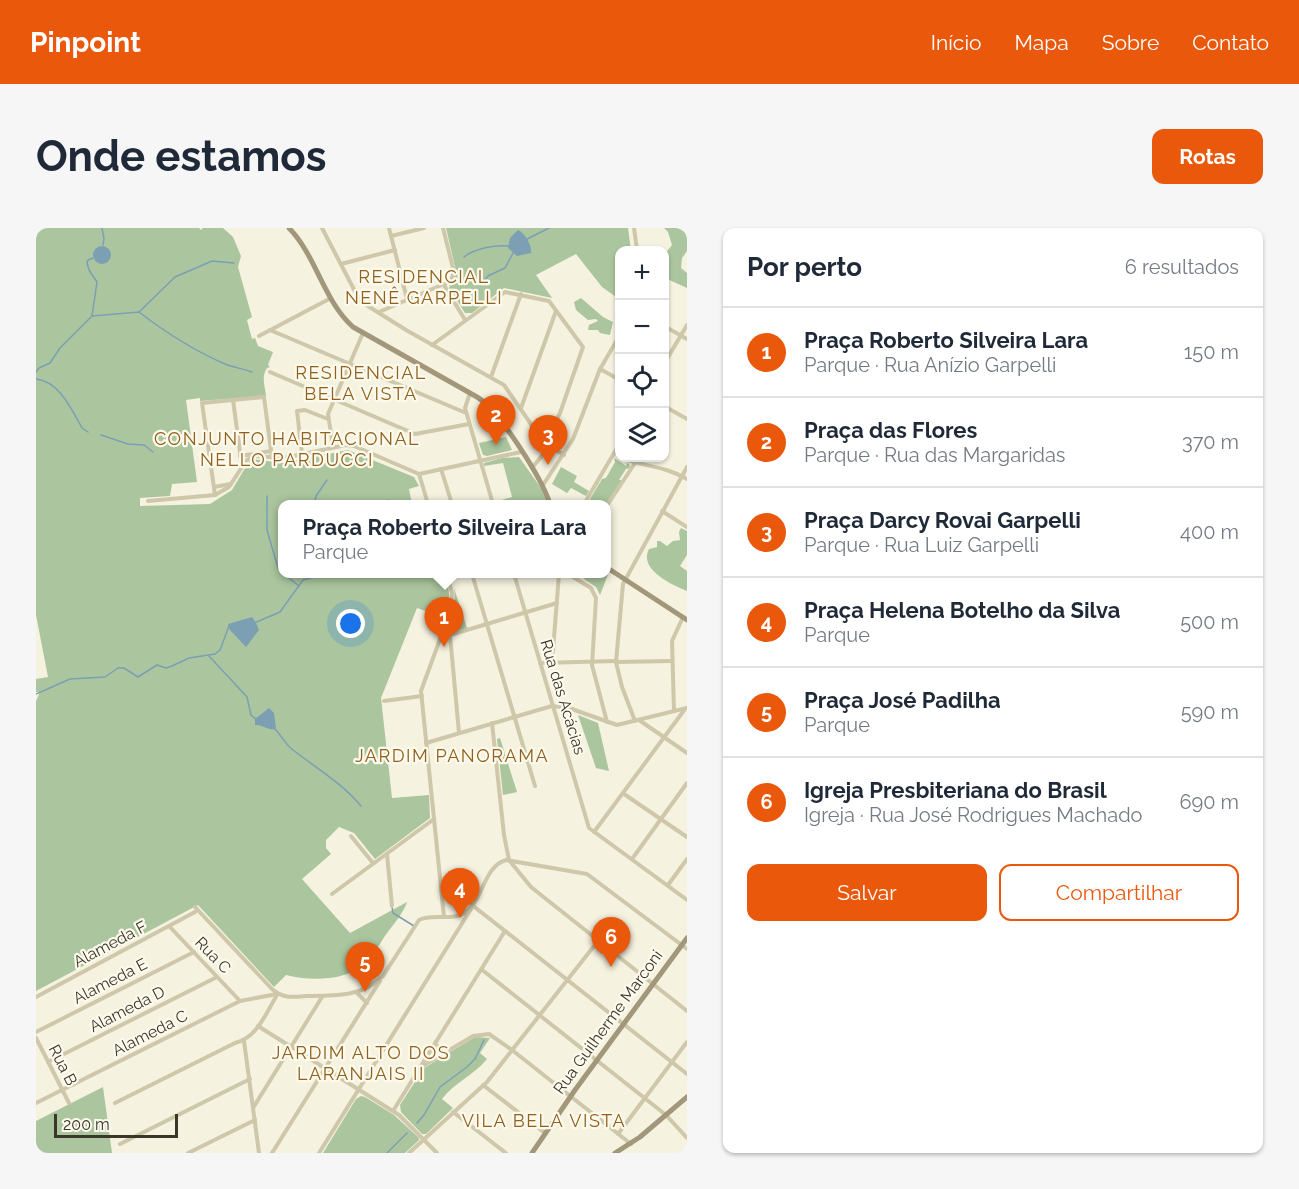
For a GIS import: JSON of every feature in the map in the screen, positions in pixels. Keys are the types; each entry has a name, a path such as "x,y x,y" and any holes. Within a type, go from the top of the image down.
{"street":[{"path":"289,228 303,245 331,298 346,320 363,333 470,393 492,409 543,485 549,500"},
{"path":"322,228 360,301 507,388 544,443 564,455"},
{"path":"389,228 407,299"},
{"path":"391,236 424,228"},
{"path":"378,313 451,281 454,272 443,228"},
{"path":"634,228 636,246"},
{"path":"341,264 395,250"},
{"path":"444,285 465,320"},
{"path":"432,345 502,293 509,291 548,300 583,347 560,413 544,443"},
{"path":"491,377 521,294"},
{"path":"259,336 331,298"},
{"path":"521,409 557,310"},
{"path":"669,355 687,325"},
{"path":"669,329 687,339"},
{"path":"270,330 466,413"},
{"path":"333,447 328,417 363,333"},
{"path":"543,485 564,455 581,423 600,369 615,344"},
{"path":"600,369 615,377"},
{"path":"270,372 417,434 469,424"},
{"path":"459,410 464,406 470,393"},
{"path":"215,495 202,403 264,397 272,458"},
{"path":"233,400 242,467"},
{"path":"464,406 492,500"},
{"path":"668,408 687,419"},
{"path":"302,454 297,411 306,410 328,417"},
{"path":"148,501 215,495 232,484 246,461 253,456 284,458 346,445 354,446 419,474 521,452"},
{"path":"532,468 549,447"},
{"path":"240,456 271,452"},
{"path":"589,500 614,454"},
{"path":"611,500 635,463 662,467 687,479"},
{"path":"687,466 624,579 616,662 621,682 637,721 687,753"},
{"path":"441,469 451,500"},
{"path":"419,474 427,500"},
{"path":"214,487 232,484"},
{"path":"662,511 687,526"},
{"path":"611,570 685,618 672,638 674,711"},
{"path":"444,917 422,687 445,628 452,601 448,578"},
{"path":"473,578 535,786"},
{"name":"Rua das Acácias","path":"515,578 589,828 594,832"},
{"path":"552,663 559,578"},
{"path":"576,578 591,588 596,598 592,662 607,723"},
{"path":"450,635 557,603"},
{"path":"445,628 450,635 459,733"},
{"path":"540,663 672,661"},
{"path":"384,701 422,696"},
{"path":"426,743 552,706 569,708 617,725 686,708"},
{"path":"686,708 594,832 687,900"},
{"path":"492,723 509,860 531,887 687,1011"},
{"path":"632,859 687,783"},
{"path":"624,794 687,837"},
{"path":"332,894 434,819"},
{"path":"351,836 373,863"},
{"path":"387,853 392,906"},
{"path":"319,1153 461,927 495,866 503,861 509,860 589,875 684,947"},
{"path":"668,886 687,860"},
{"path":"272,1153 419,920 463,914 472,905"},
{"path":"472,905 687,1074"},
{"path":"115,1103 252,1036 277,994 195,907"},
{"name":"Alameda F","path":"36,997 195,912"},
{"path":"453,916 461,927"},
{"name":"Rua C","path":"169,926 240,1000"},
{"path":"393,1111 506,931"},
{"name":"Rua Guilherme Marconi","path":"531,1153 570,1096 684,947 687,938"},
{"path":"409,1153 483,1085 598,941"},
{"name":"Alameda E","path":"36,1032 194,952"},
{"path":"481,969 666,1115 687,1138"},
{"name":"Alameda D","path":"48,1062 218,977"},
{"name":"Alameda C","path":"36,1103 240,1000 277,994 294,998 338,996 356,992 382,978"},
{"path":"356,992 367,1003"},
{"path":"253,1108 323,997"},
{"path":"258,1026 393,1111 437,1153"},
{"path":"421,1067 473,1036 484,1034 495,1036 631,1144"},
{"name":"Rua B","path":"36,1038 69,1103"},
{"path":"244,1041 260,1153"},
{"path":"618,1134 687,1042"},
{"path":"435,1044 446,1053"},
{"path":"120,1144 250,1079"},
{"path":"483,1085 545,1133"},
{"path":"615,1153 631,1144 687,1097"},
{"path":"453,1112 506,1153"},
{"path":"188,1153 255,1120"}],"green space":[{"path":"36,228 199,228 201,230 203,228 223,228 233,237 241,256 238,267 252,317 247,320 252,339 255,338 258,346 273,352 268,365 270,367 264,375 266,396 186,400 197,482 172,484 170,496 140,498 140,506 210,504 232,490 248,463 253,459 282,463 348,450 414,477 419,486 409,489 411,500 278,500 278,578 446,578 449,591 446,618 417,608 381,698 392,798 429,795 430,818 375,859 354,833 339,827 326,840 326,848 331,854 302,879 350,933 407,902 366,963 346,975 336,977 305,978 286,975 274,987 198,905 36,991 36,701 40,692 36,692 36,679 48,677 36,615"},
{"path":"446,228 628,228 630,246 615,246 615,296 602,287 576,254 536,275 552,298 504,288 472,313 465,313 449,288 456,271"},
{"path":"664,228 687,228 687,251 682,258 681,268 687,273 687,288 669,280 669,249 672,245 668,232"},
{"path":"581,298 603,317 613,322 610,335 600,333 598,330 588,330 589,325 598,321 588,320 576,310 574,302"},
{"path":"506,437 512,450 483,455 479,443"},
{"path":"519,457 541,488 546,500 502,500 512,497 503,463 484,466 484,463 502,458"},
{"path":"615,462 626,466 627,463 629,464 630,468 626,469 619,480 622,480 609,500 591,500 602,479 606,478"},
{"path":"561,467 577,476 574,482 589,491 586,496 571,488 567,493 552,484"},
{"path":"681,528 687,531 687,555 680,566 687,571 687,591 658,575 648,563 647,556 649,549 657,547 657,541 667,546 673,541 680,540"},
{"path":"607,578 600,595 596,587 584,579"},
{"path":"454,588 467,628 455,631 452,629"},
{"path":"578,715 598,723 609,771 596,768"},
{"path":"500,738 517,792 503,795 497,739"},
{"path":"475,1037 490,1038 480,1053 487,1059 447,1093 442,1099 453,1108 426,1134 422,1134 401,1112 400,1105 424,1068"},
{"path":"103,1087 112,1153 36,1153 36,1121"},
{"path":"361,1096 394,1115 419,1140 405,1153 323,1153 356,1099"}],"water":[{"path":"518,230 527,240 531,253 517,256 508,248 510,238"},
{"path":"102,246 108,249 111,255 108,261 102,264 96,261 93,255 96,249"},
{"path":"252,617 259,630 246,647 230,630 228,624"},
{"path":"269,708 274,713 276,729 255,725 255,719"}],"waterway":[{"path":"102,228 103,245"},
{"path":"527,239 549,228"},
{"path":"464,257 485,248 509,246"},
{"path":"480,285 488,276 505,268 513,253"},
{"path":"36,372 50,363 60,348 92,316 97,282 87,263 93,258"},
{"path":"139,312 175,277 212,261 234,263"},
{"path":"92,316 139,312 170,334 203,353 225,364 252,372"},
{"path":"36,379 44,381 58,391 82,428 88,432"},
{"path":"101,435 128,444 144,445 153,452"},
{"path":"315,500 327,480"},
{"path":"267,496 267,530 278,568"},
{"path":"289,578 299,586"},
{"path":"254,623 280,612 303,580 310,578"},
{"path":"36,694 70,679 105,677 118,668 124,668 138,677 157,665 166,668 189,658 215,654 220,650 229,626"},
{"path":"209,656 247,697 251,715 257,720"},
{"path":"275,729 290,748 337,783 361,806"},
{"path":"392,907 393,913 414,926"},
{"path":"417,1123 440,1087 475,1059 484,1040"},
{"path":"387,1153 407,1133"}],"place":[{"name":"Praça das Flores","path":"496,445"},
{"name":"Praça Darcy Rovai Garpelli","path":"548,465"},
{"name":"Praça Roberto Silveira Lara","path":"444,647"},
{"name":"Praça Helena Botelho da Silva","path":"460,918"},
{"name":"Igreja Presbiteriana do Brasil","path":"611,967"},
{"name":"Praça José Padilha","path":"365,992"}],"district":[{"name":"RESIDENCIAL NENÊ GARPELLI","path":"424,286"},
{"name":"RESIDENCIAL BELA VISTA","path":"361,382"},
{"name":"CONJUNTO HABITACIONAL NELLO PARDUCCI","path":"287,448"},
{"name":"JARDIM PANORAMA","path":"452,755"},
{"name":"JARDIM ALTO DOS LARANJAIS II","path":"361,1062"},
{"name":"VILA BELA VISTA","path":"544,1120"}]}
